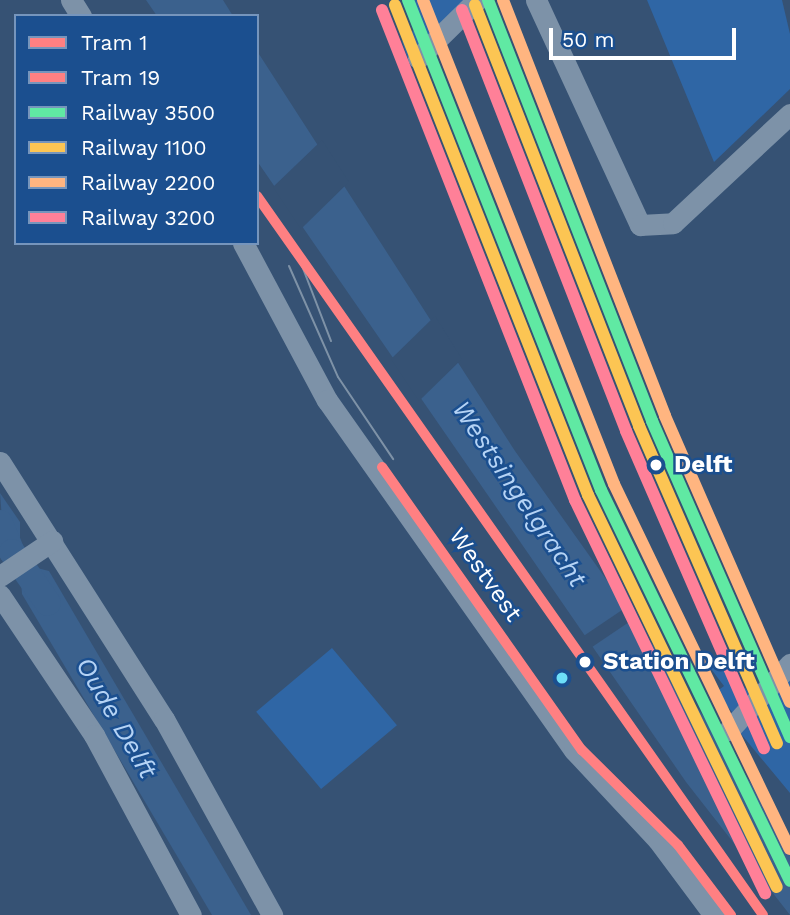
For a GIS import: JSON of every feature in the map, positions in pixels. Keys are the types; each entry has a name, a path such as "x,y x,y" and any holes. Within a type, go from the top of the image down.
{"street":[{"path":"418,58 477,0"},
{"path":"536,0 640,225 673,223 790,114"},
{"name":"Westvest","path":"244,245 327,400 574,750 658,840 714,915"},
{"path":"0,462 164,719 272,915"},
{"path":"14,568 52,541"},
{"path":"0,596 94,735 191,915"},
{"path":"729,730 779,671"}],"shaded area":[{"path":"407,0 467,0 408,59 402,41 416,28"},
{"path":"647,0 782,0 790,34 790,89 714,162"},
{"path":"332,648 397,725 321,789 256,712"},
{"path":"790,655 790,793 727,717 732,712 716,692 724,686 708,665 716,659 750,693"}],"water":[{"path":"146,0 223,0 232,14 156,14"},
{"name":"Westsingelgracht","path":"259,54 515,451 790,838 790,915 686,782 259,164"},
{"path":"0,493 20,522 20,546 5,558"},
{"path":"37,568 49,571 251,915 212,915 22,594 21,581"}],"pier":[{"path":"322,140 349,182 301,229 273,187"},
{"path":"435,316 462,359 419,401 391,359"},
{"path":"625,608 633,620 591,648 584,636"}],"waterway":[{"name":"Oude Delft","path":"0,523 12,552 48,603"}],"tram line":[{"name":"1","path":"259,199 763,915"},
{"path":"299,258 331,341"},
{"path":"289,266 338,377 393,459"},
{"name":"19","path":"382,467 582,750 678,845 731,915"}],"rail line":[{"name":"3500","path":"408,0 601,490 790,881"},
{"name":"2200","path":"423,0 614,484 790,849"},
{"name":"3500","path":"488,0 652,421 790,737"},
{"name":"2200","path":"503,0 665,416 790,702"},
{"name":"1100","path":"395,5 588,495 777,887"},
{"name":"1100","path":"475,5 639,426 777,743"},
{"name":"3200","path":"382,10 575,500 765,893"},
{"name":"3200","path":"462,10 626,431 764,748"}],"place":[{"name":"Delft","path":"656,465"},
{"name":"Station Delft","path":"585,662"}]}
